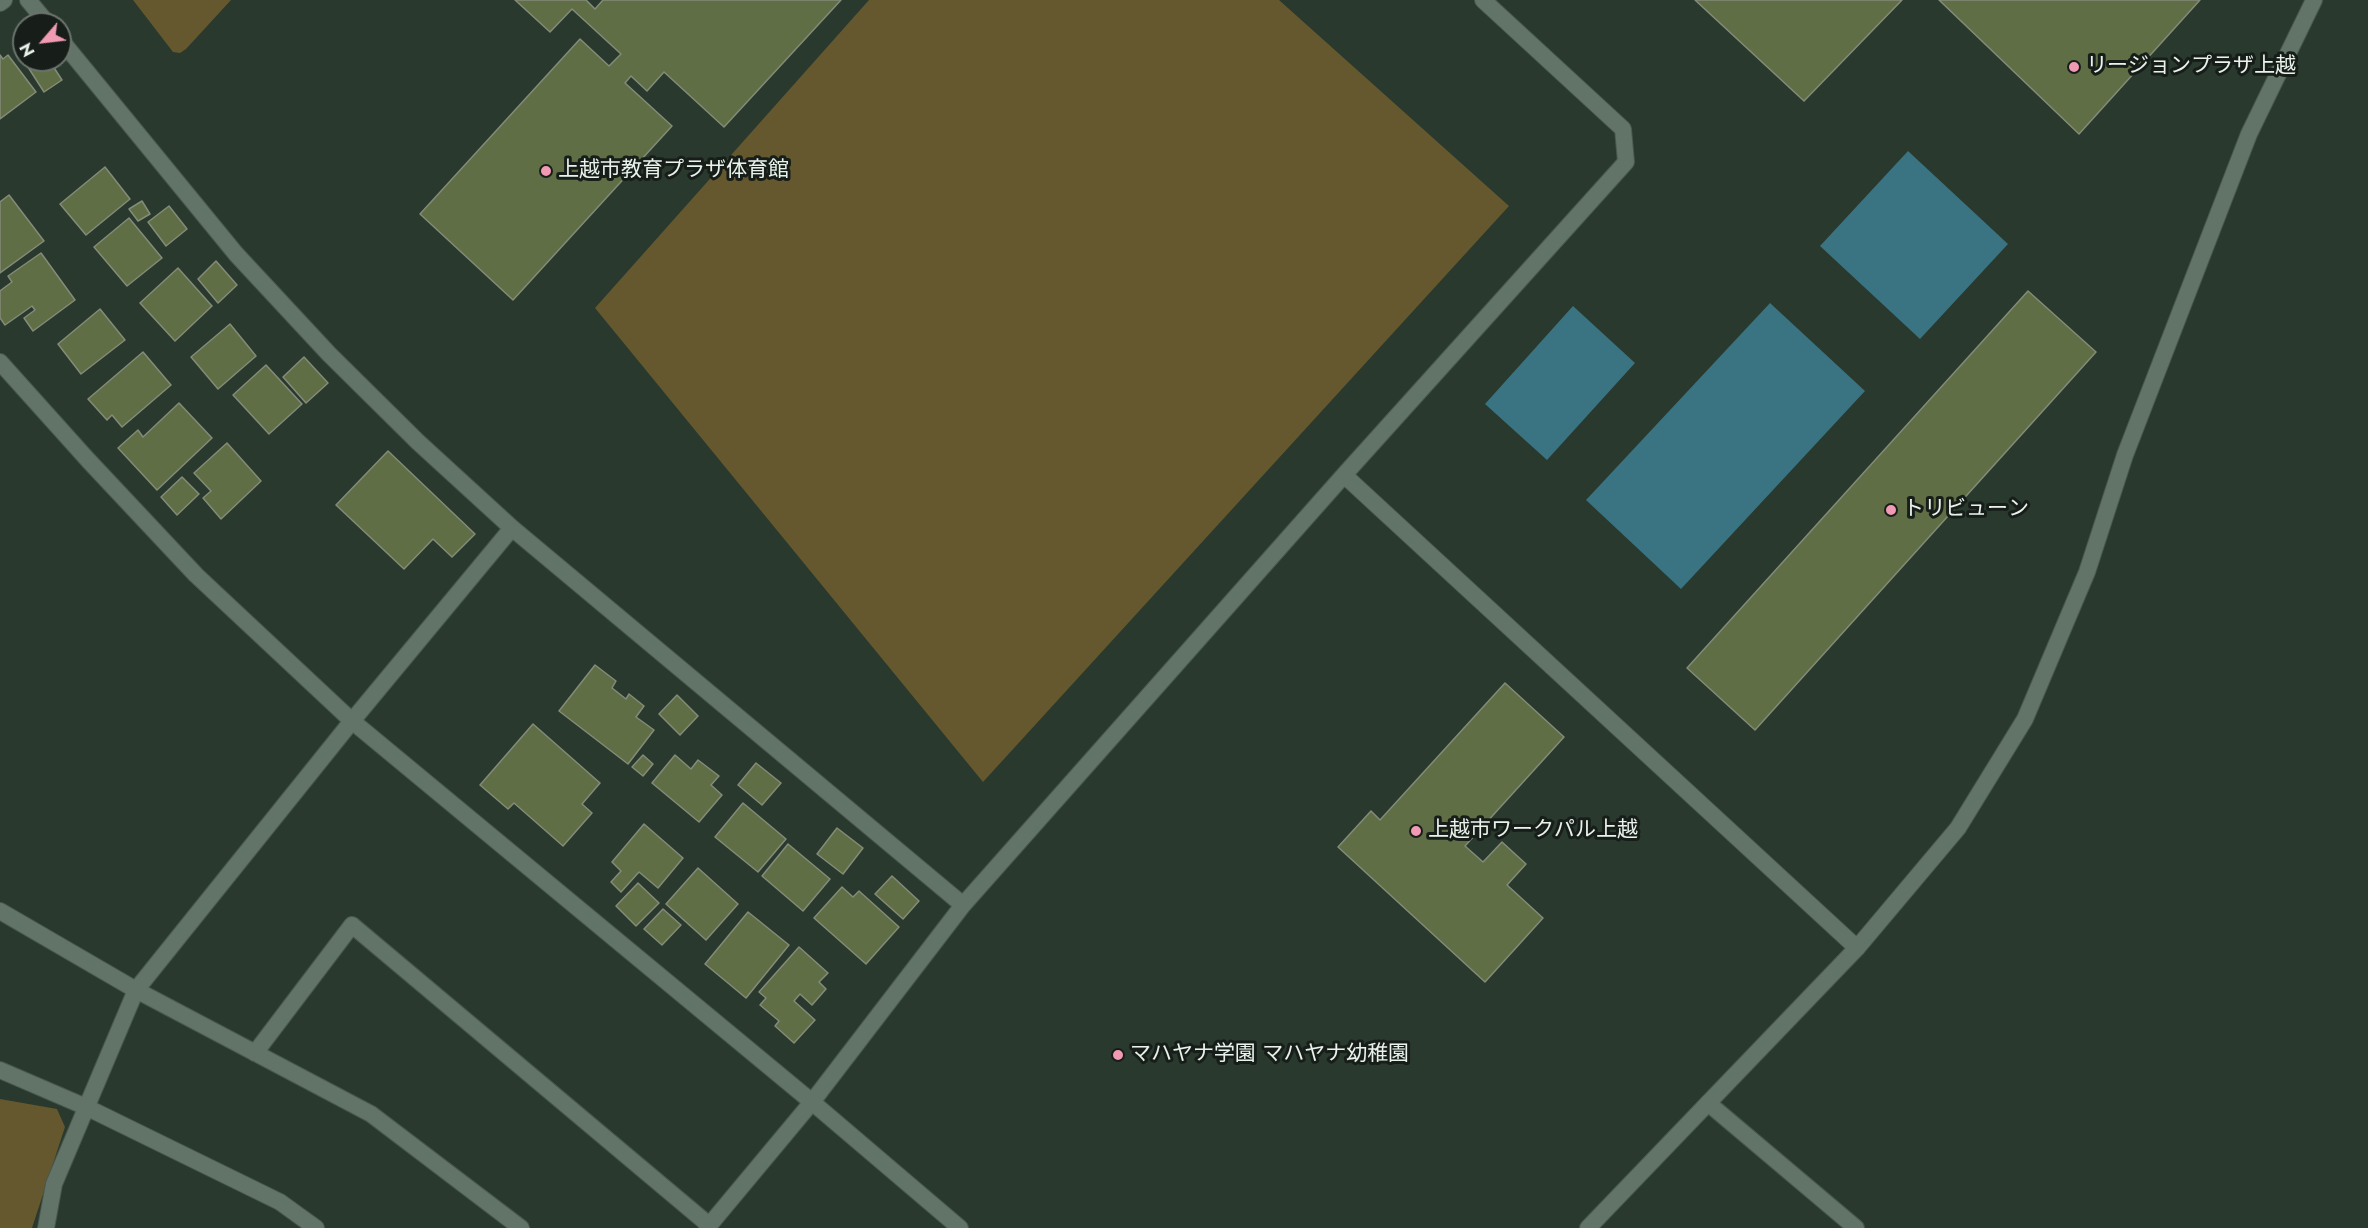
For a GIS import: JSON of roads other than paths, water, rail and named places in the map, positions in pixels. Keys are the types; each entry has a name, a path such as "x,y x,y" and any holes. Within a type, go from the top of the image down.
{"street":[{"path":"0,3 4,0"},
{"path":"28,0 38,12"},
{"path":"255,1053 352,925 708,1227 812,1102 963,905 1344,475 1626,162 1623,129 1483,0"},
{"path":"1588,1228 1857,948 1958,828 2025,719 2087,572 2124,455 2249,134 2314,0"},
{"path":"72,54 236,254 329,354 418,442 512,528 963,905"},
{"path":"0,362 196,575 352,721 812,1102 960,1228"},
{"path":"1344,475 1857,948"},
{"path":"46,1228 54,1184 136,990 352,721 512,528"},
{"path":"0,911 136,990 371,1114 516,1226"},
{"path":"0,1070 86,1107 280,1202 316,1228"},
{"path":"1708,1103 1856,1228"}],"water":[{"path":"1908,151 2008,244 1920,339 1820,246"},
{"path":"1770,303 1865,391 1681,589 1586,500"},
{"path":"1573,306 1635,363 1547,460 1485,404"}],"place":[{"name":"リージョンプラザ上越","path":"2074,67"},
{"name":"上越市教育プラザ体育館","path":"546,171"},
{"name":"トリビューン","path":"1891,510"},
{"name":"上越市ワークパル上越","path":"1416,831"},
{"name":"マハヤナ学園 マハヤナ幼稚園","path":"1118,1055"}]}
